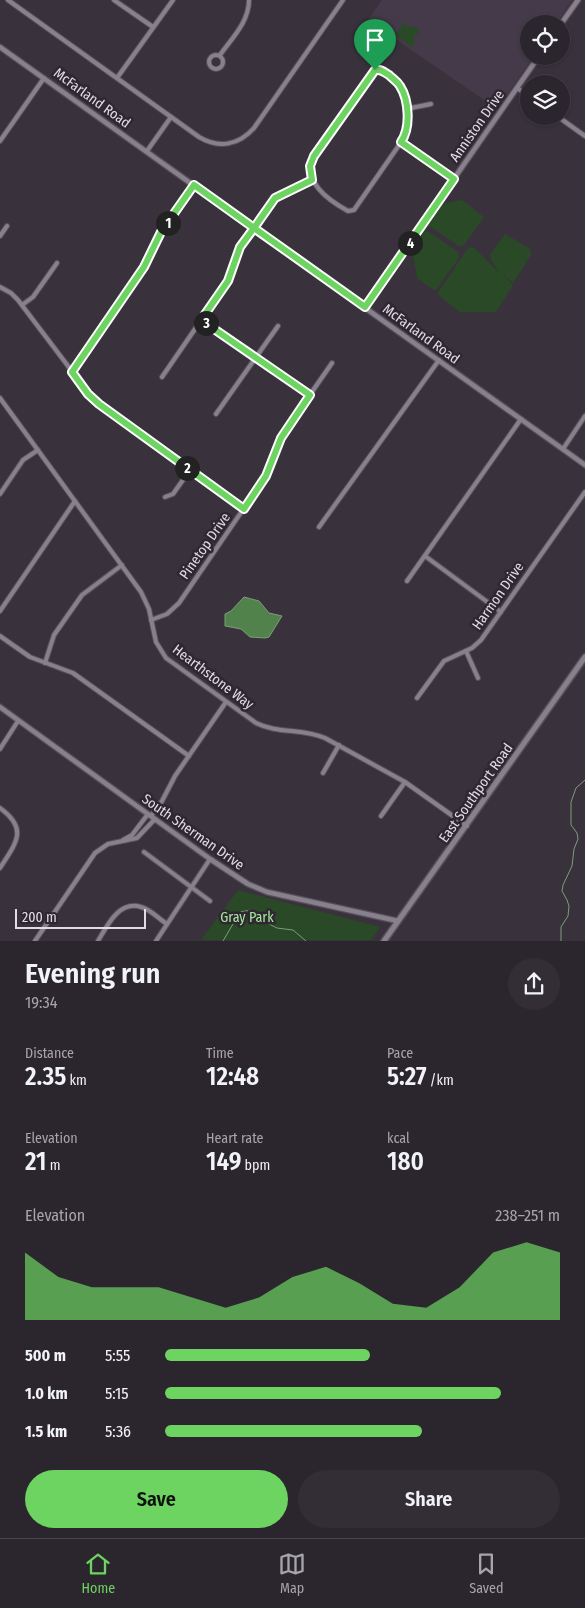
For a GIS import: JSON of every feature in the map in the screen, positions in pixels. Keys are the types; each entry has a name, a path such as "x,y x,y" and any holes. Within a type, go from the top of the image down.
{"main road":[{"name":"East Southport Road","path":"384,940 585,657"}],"street":[{"path":"8,0 171,117 205,140 218,144 228,144 244,138 254,128 343,0"},
{"path":"114,0 153,28"},
{"path":"117,78 173,0"},
{"path":"220,55 245,20 249,0"},
{"path":"567,15 578,0"},
{"name":"McFarland Road","path":"0,46 585,464"},
{"name":"Anniston Drive","path":"365,307 533,65"},
{"path":"376,69 381,70 398,83 403,92 406,109 408,130 354,210 346,210 316,187 312,180 310,166 314,156 372,71 376,69"},
{"path":"0,141 44,78"},
{"path":"406,109 431,104"},
{"path":"147,151 171,117"},
{"path":"570,125 585,136"},
{"path":"401,142 454,179"},
{"path":"162,377 228,281 240,247 275,198 312,180"},
{"path":"72,372 144,267 161,232 194,185"},
{"path":"0,236 7,226"},
{"path":"22,305 33,297 57,263"},
{"path":"0,286 14,296 22,305 88,394 244,509"},
{"path":"201,320 310,395"},
{"path":"216,414 278,326"},
{"path":"320,527 439,360"},
{"name":"Pinetop Drive","path":"151,620 167,614 177,605 266,476 281,438 332,363"},
{"name":"Hearthstone Way","path":"0,398 144,597 156,642 166,658 262,726 322,736 405,782 466,826"},
{"path":"562,448 585,416"},
{"path":"407,581 521,419"},
{"path":"23,438 26,433"},
{"path":"0,494 24,460 38,450"},
{"path":"165,497 174,494 190,470"},
{"name":"Harmon Drive","path":"417,698 444,661 466,651 481,640 585,492"},
{"path":"0,611 76,501"},
{"path":"424,556 501,612"},
{"path":"45,662 54,635 82,595 122,565"},
{"path":"0,636 30,657 71,671 189,756"},
{"path":"466,651 478,678"},
{"path":"35,940 95,853 104,845 137,838 162,801 174,776 226,702"},
{"name":"South Sherman Drive","path":"0,707 210,859 248,884 267,892 398,921"},
{"path":"0,749 18,721"},
{"path":"323,773 339,745"},
{"path":"381,816 405,782"},
{"path":"0,808 14,820 18,830 18,838 14,847 0,868"},
{"path":"118,842 132,835 151,816"},
{"path":"144,852 210,900"},
{"path":"156,940 210,859"},
{"path":"106,940 99,938 117,912 131,907 142,907 167,924"}],"shaded area":[{"path":"382,0 572,0 562,15 520,15 520,65 528,65 497,109 368,20"},
{"path":"244,597 259,601 269,613 282,616 269,637 250,637 241,629 225,626 225,614 231,611"}],"green space":[{"path":"403,24 419,29 419,33 414,35 415,42 412,47 395,35"},
{"path":"462,200 484,217 464,245 459,246 428,225 442,204"},
{"path":"426,230 458,252 459,258 435,291 417,278 412,249"},
{"path":"505,234 530,249 531,255 513,283 502,274 513,285 496,312 460,312 437,294 468,248 473,247 499,272 490,255"},
{"name":"Gray Park","path":"238,890 380,927 371,940 201,940"}],"waterway":[{"path":"561,941 561,927 568,916 569,906 562,891 572,866 574,849 578,839 577,833 571,825 571,802 576,788 585,780"},
{"path":"223,941 240,912 251,910 263,921 277,928 293,930 306,941"}],"route":[{"path":"375,70 372,71 314,156 310,166 312,180 273,199 254,228 194,185 161,232 144,267 72,372 88,394 99,404 244,509 266,476 279,441 310,395 201,320 229,279 240,247 254,228 365,307 454,179 401,142 408,130 403,91 394,79 381,70 375,70"}]}
